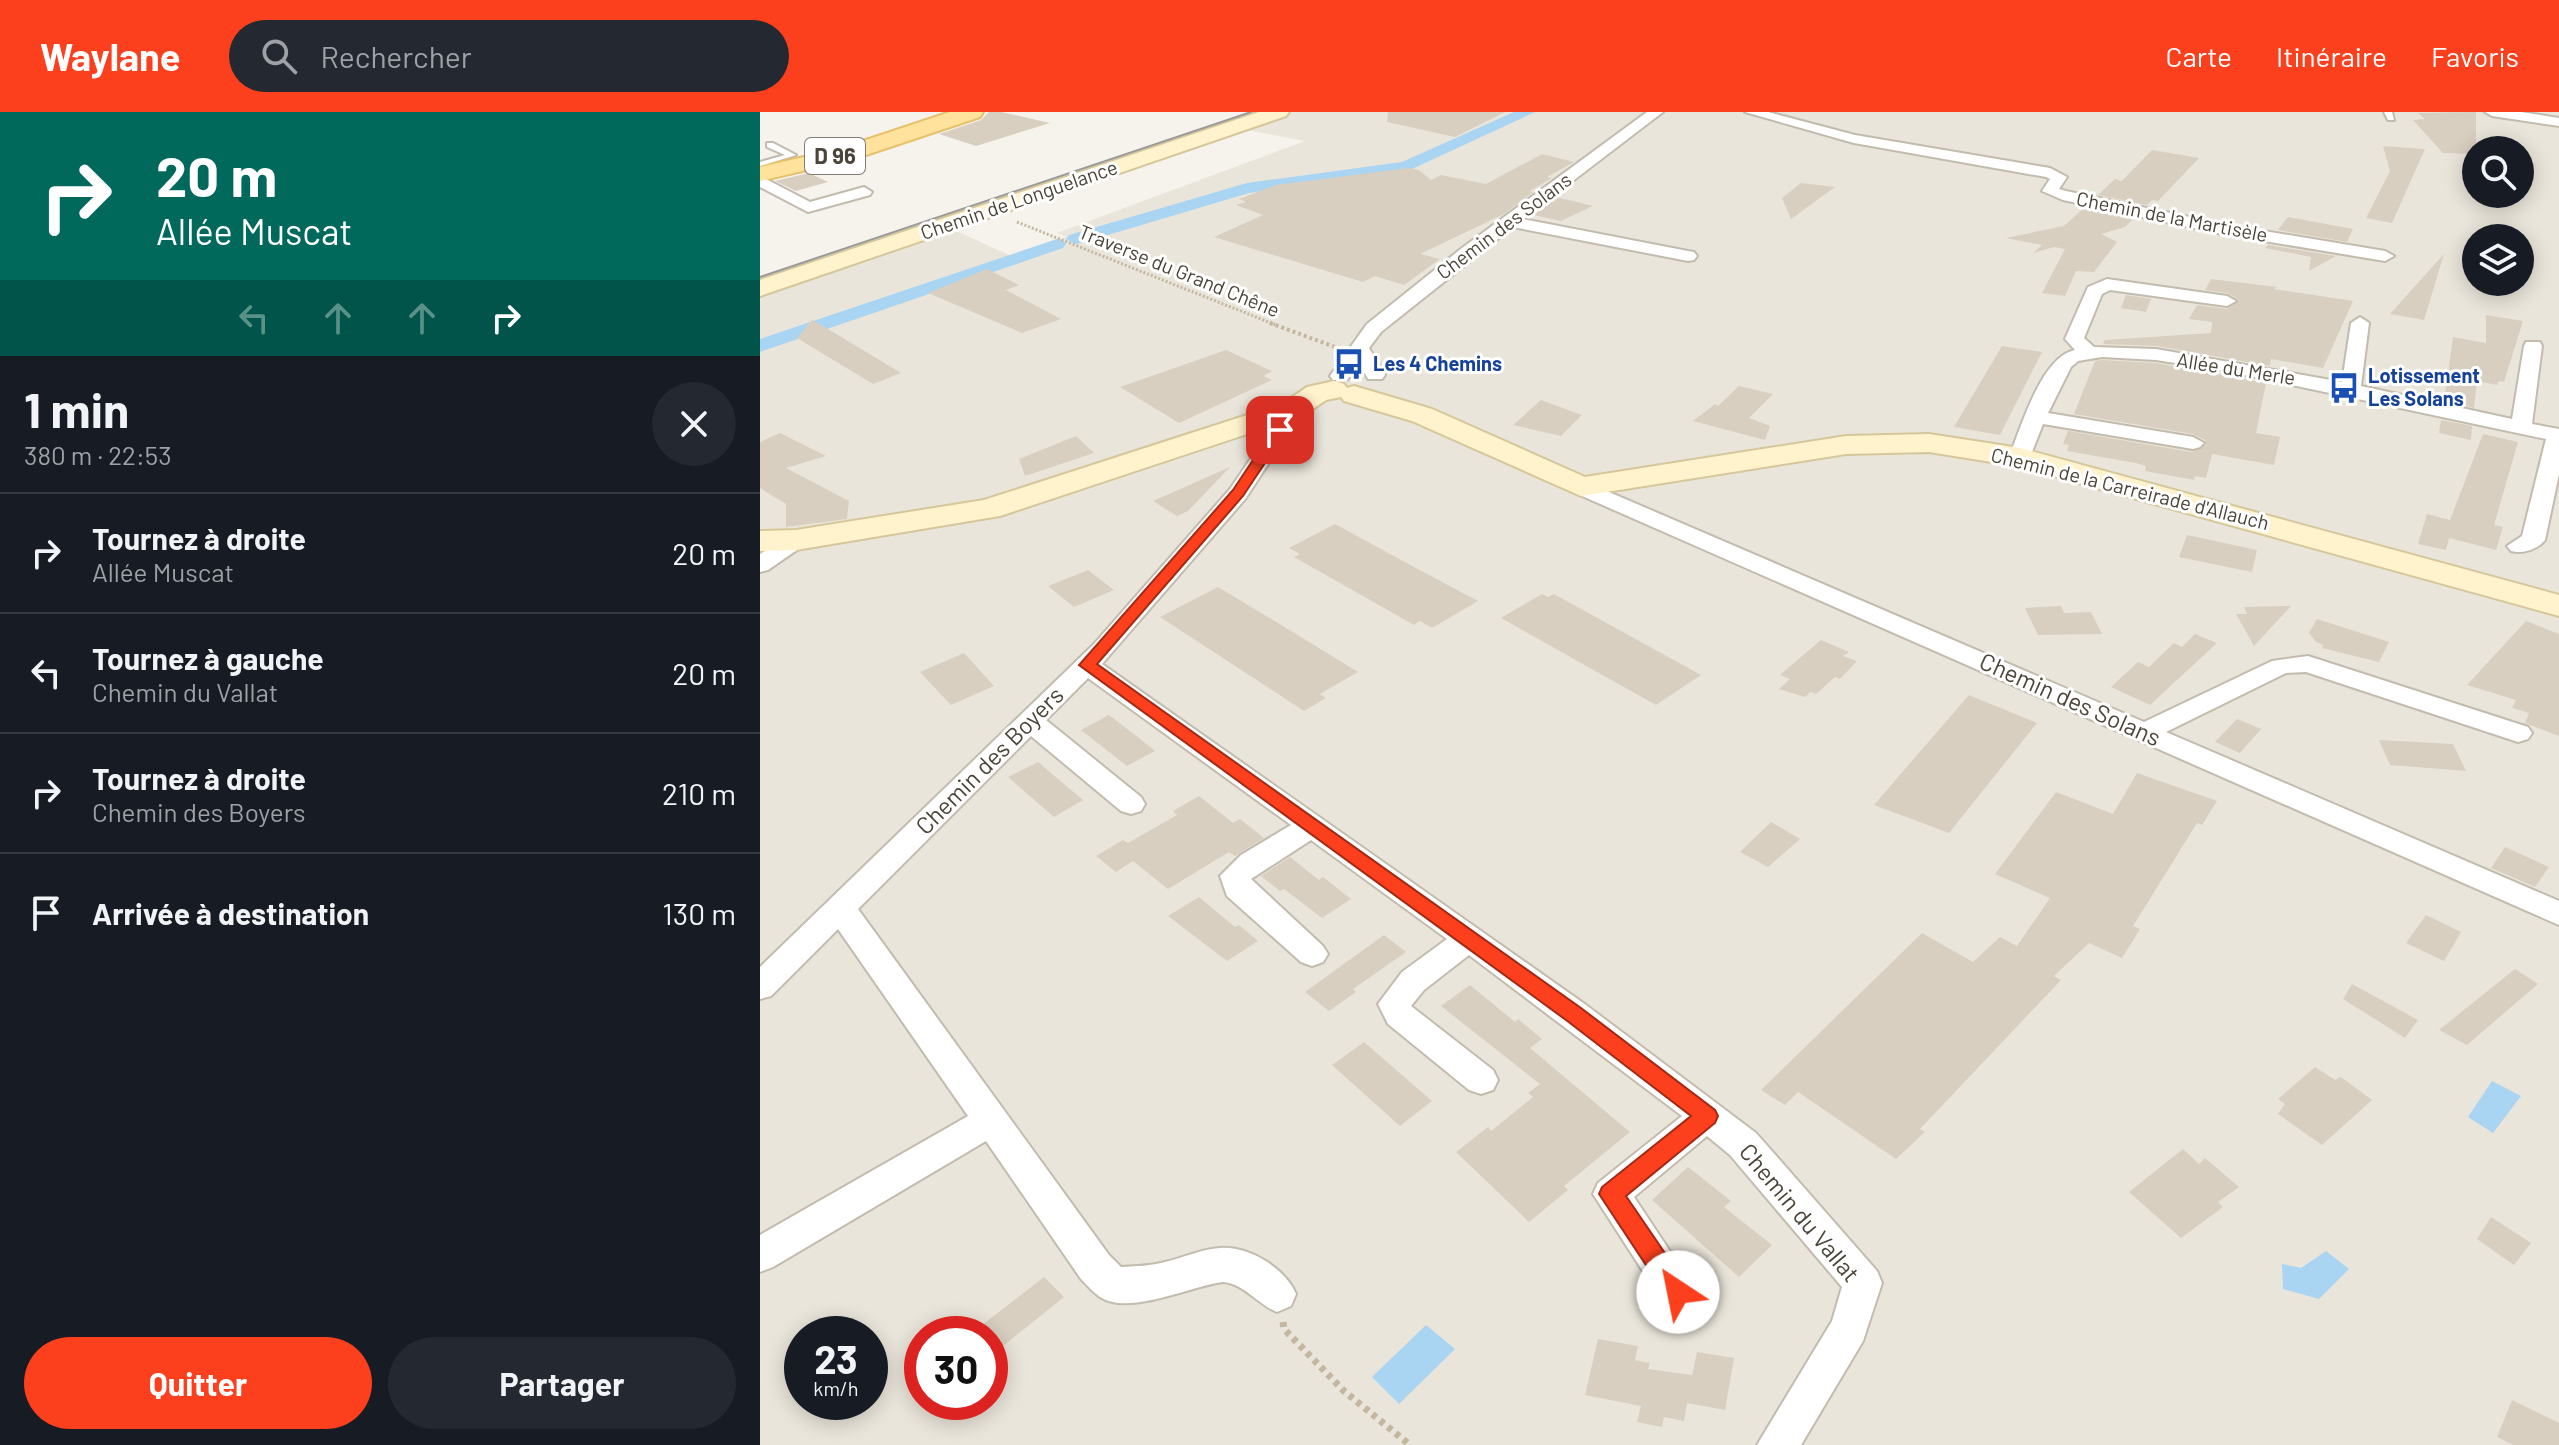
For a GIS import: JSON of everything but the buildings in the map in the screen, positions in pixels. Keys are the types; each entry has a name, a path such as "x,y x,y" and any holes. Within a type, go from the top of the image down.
{"main road":[{"name":"D 96","path":"760,174 846,154 972,112"}],"street":[{"name":"Chemin de Longuelance","path":"760,288 1279,112"},
{"name":"Chemin des Solans","path":"1342,387 1360,348 1374,328 1509,221 1656,112"},
{"name":"Chemin de la Martisèle","path":"1752,112 1854,139 2050,173 2059,177 2050,191 2063,195 2222,229 2385,256"},
{"path":"2492,112 2559,122"},
{"path":"760,181 808,207 864,192"},
{"path":"760,202 784,195"},
{"path":"1509,221 1688,256"},
{"path":"2020,457 2060,365 2086,349 2074,339 2094,291 2107,284 2227,301"},
{"path":"2351,390 2360,323"},
{"path":"2521,427 2533,346"},
{"path":"1360,348 1378,378 1422,415"},
{"name":"Allée du Merle","path":"2086,349 2256,370 2558,436"},
{"path":"760,541 796,540 989,509 1294,409 1317,393 1342,387 1371,392 1378,378"},
{"path":"1342,387 1422,415 1581,487"},
{"name":"Chemin des Boyers","path":"760,987 1087,665 1238,493 1294,409"},
{"path":"2037,417 2193,443"},
{"path":"2519,546 2533,540 2558,436"},
{"name":"Chemin de la Carreirade d'Allauch","path":"1581,487 1846,445 1929,443 2020,457 2559,606"},
{"name":"Chemin des Solans","path":"1581,487 2559,914"},
{"path":"760,565 796,540"},
{"path":"2147,734 2160,723 2281,666 2294,663 2308,664 2518,733"},
{"name":"Chemin du Vallat","path":"1087,665 1313,825 1743,1144 1863,1283 1849,1328 1778,1445"},
{"path":"1030,721 1131,804"},
{"path":"1312,954 1238,888 1235,876 1252,862 1313,825"},
{"path":"840,908 1095,1267 1114,1285 1162,1280 1216,1263 1255,1272 1277,1294"},
{"path":"1469,939 1413,981 1394,1004 1400,1015 1481,1080"},
{"path":"1678,1292 1611,1194 1707,1116"},
{"path":"760,1255 992,1120"}],"lane":[{"path":"760,164 792,155 770,145"}],"path":[{"name":"Traverse du Grand Chêne","path":"989,210 1329,346 1360,348"},
{"path":"1277,1294 1284,1329 1312,1362 1352,1402 1410,1445"}],"shaded area":[{"path":"1285,112 2559,112 2559,1445 760,1445 760,294 950,228 1011,256 1067,237 1057,233 1305,141 1237,128"}],"water":[{"path":"2492,1081 2521,1096 2493,1133 2468,1117"},
{"path":"2326,1251 2349,1269 2319,1299 2283,1289 2282,1264 2301,1268"},
{"path":"1426,1325 1455,1349 1399,1404 1372,1377"}],"waterway":[{"path":"1075,239 1247,188 1406,166 1527,112"},
{"path":"760,346 1057,244"}],"tram line":[{"path":"760,277 1251,112"}],"place":[{"name":"Les 4 Chemins","path":"1349,364"},
{"name":"Lotissement Les Solans","path":"2344,388"}],"route":[{"path":"1280,430 1238,493 1087,665 1267,791 1574,1014 1707,1116 1611,1194 1678,1292"}]}
